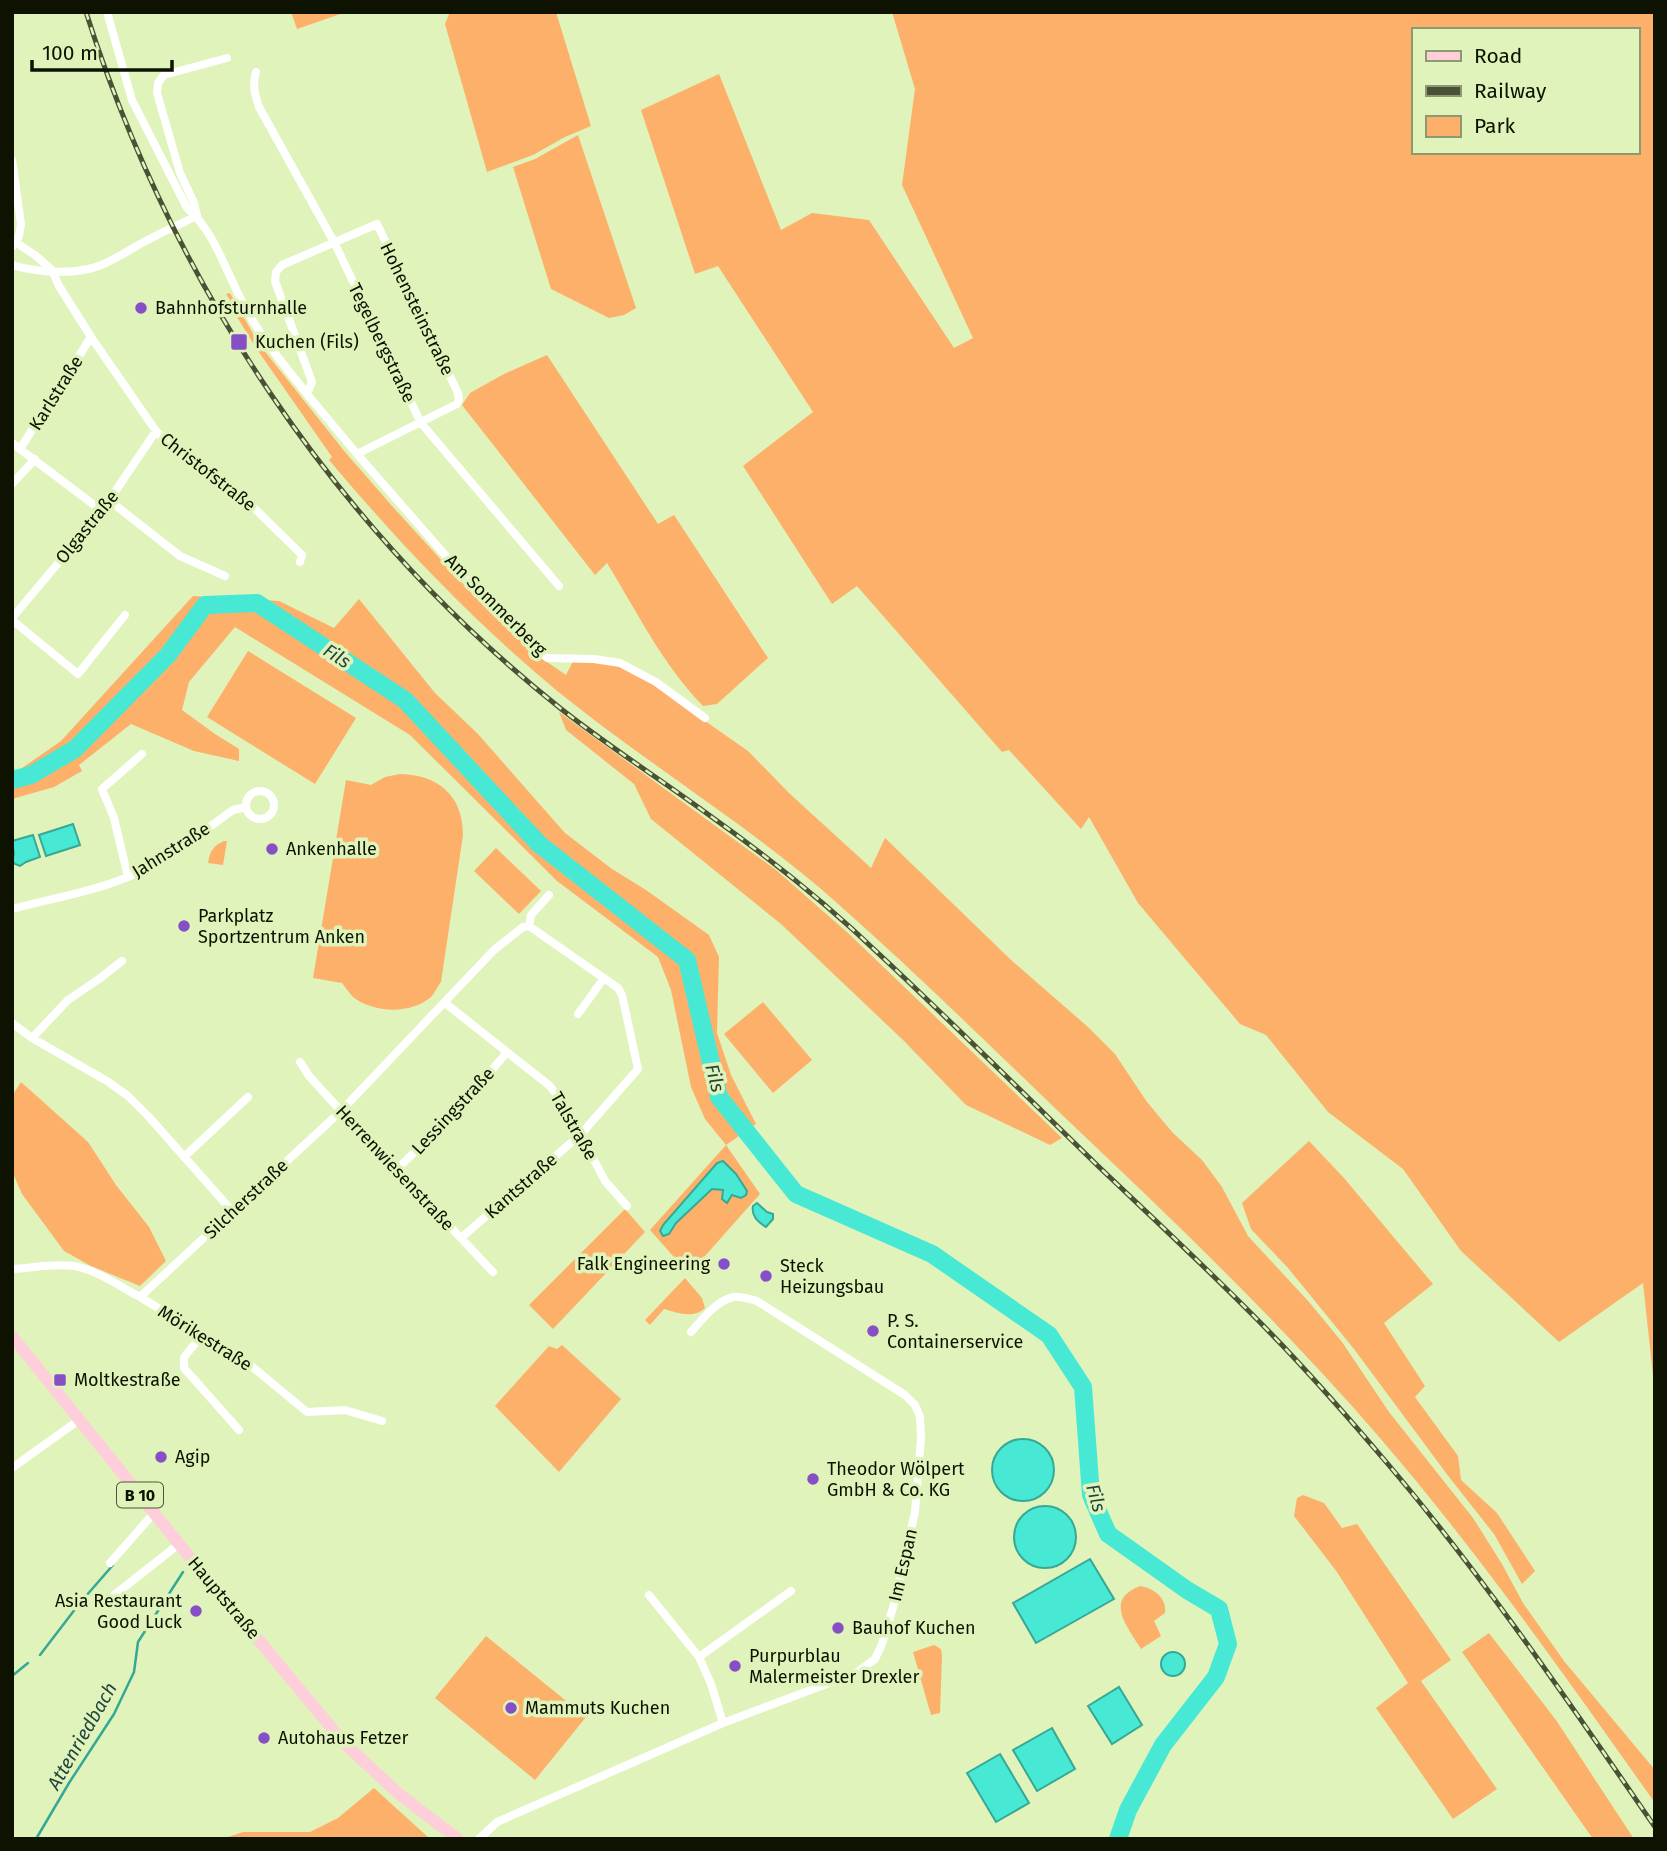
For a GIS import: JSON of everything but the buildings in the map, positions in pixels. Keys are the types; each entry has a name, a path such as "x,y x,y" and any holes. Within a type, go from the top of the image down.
{"main road":[{"name":"Hauptstraße","path":"12,1336 179,1544 344,1742 399,1794 458,1839"}],"street":[{"name":"Am Sommerberg","path":"107,12 132,100 187,208 197,216 213,241 243,305 264,341 357,454 459,571 547,658 594,659 620,663 656,682 705,718"},
{"name":"Am Sommerberg","path":"197,216 180,173 157,93 158,83 163,75 227,58"},
{"name":"Tegelbergstraße","path":"256,72 253,80 259,107 334,243 421,423 559,586"},
{"path":"12,160 21,224 19,236 13,243 35,255 52,270"},
{"path":"12,265 35,271 85,270 197,216"},
{"name":"Hohensteinstraße","path":"334,243 377,225 458,393 457,404 421,423"},
{"path":"307,394 312,382 275,281 276,272 282,265 334,243"},
{"name":"Christofstraße","path":"52,270 91,337 156,431 180,454 244,498 302,555 300,562"},
{"name":"Karlstraße","path":"16,446 91,337"},
{"path":"357,454 421,423"},
{"name":"Olgastraße","path":"12,619 110,501 156,431"},
{"path":"16,446 102,511"},
{"path":"12,484 34,459"},
{"path":"110,501 180,556 225,576"},
{"path":"12,619 78,674 125,615"},
{"path":"128,877 114,818 102,789 142,754"},
{"name":"Jahnstraße","path":"12,909 128,877 160,862 233,810 246,807"},
{"path":"549,895 531,915 529,926 604,978 578,1014"},
{"name":"Silcherstraße","path":"140,1297 341,1111 494,950 523,927 529,926"},
{"path":"32,1038 68,1000 121,961"},
{"name":"Kantstraße","path":"461,1238 581,1134 638,1069 622,995 618,988 604,978"},
{"name":"Talstraße","path":"445,1003 550,1086 581,1134 604,1181 627,1206"},
{"path":"12,1023 128,1096 232,1212"},
{"name":"Lessingstraße","path":"397,1169 460,1108 507,1052"},
{"name":"Herrenwiesenstraße","path":"300,1062 341,1111 493,1272"},
{"path":"184,1157 248,1097"},
{"path":"12,1269 74,1266 140,1297"},
{"name":"Mörikestraße","path":"140,1297 243,1359 307,1412 345,1410 382,1421"},
{"name":"Im Espan","path":"478,1839 497,1822 723,1723 856,1673 875,1658 882,1644 915,1512 921,1438 920,1417 915,1405 905,1395 757,1301 731,1297 715,1308 691,1332"},
{"path":"203,1334 184,1357 184,1368 239,1430"},
{"path":"12,1468 79,1420"},
{"path":"110,1563 154,1513"},
{"path":"113,1596 179,1544"},
{"path":"699,1657 791,1591"},
{"path":"649,1595 699,1657 723,1723"}],"green space":[{"path":"291,12 346,12 297,29"},
{"path":"450,12 556,12 591,126 533,155 487,172 445,24"},
{"path":"892,12 1655,12 1655,1394 1643,1283 1559,1342 1461,1251 1403,1169 1328,1112 1266,1035 1240,1024 1138,903 1089,817 1081,829 1009,750 1002,752 857,586 832,604 743,466 813,412 718,266 695,274 641,110 719,74 781,230 812,213 869,220 954,348 973,338 902,185 915,89"},
{"path":"578,135 636,308 624,315 609,318 551,289 513,167 535,159"},
{"path":"230,293 259,344 345,452 476,598 531,651 566,675 573,661 617,665 645,679 748,751 789,793 871,868 885,838 1010,959 1115,1054 1147,1102 1173,1133 1202,1160 1222,1187 1248,1236 1342,1342 1389,1412 1473,1518 1523,1603 1564,1661 1655,1770 1655,1803 1522,1617 1452,1526 1380,1438 1303,1353 1142,1191 837,903 769,847 556,690 466,608 409,551 329,460 332,457 256,348 231,307 233,305 226,294"},
{"path":"547,355 658,524 674,515 768,658 717,704 703,706 689,690 651,638 607,563 595,575 462,405 470,393"},
{"path":"193,596 279,601 334,628 359,599 435,693 478,734 565,833 612,869 709,935 719,957 717,1033 731,1075 756,1124 726,1145 705,1119 691,1087 671,990 658,957 557,881 410,735 235,627 189,682 182,710 239,749 239,761 194,751 131,724 79,765 82,771 54,787 12,799 12,775 61,741"},
{"path":"248,651 356,718 315,784 207,717"},
{"path":"559,712 776,870 848,933 1062,1138 1050,1145 966,1105 904,1041 781,924 651,819 634,784 566,730"},
{"path":"400,774 426,778 446,790 458,809 463,835 441,982 432,996 424,1002 392,1010 361,1002 353,997 342,983 313,978 346,780 371,785 385,777"},
{"path":"227,841 223,865 208,863 213,849"},
{"path":"496,848 541,891 519,914 474,871"},
{"path":"763,1002 812,1060 773,1093 724,1034"},
{"path":"21,1082 88,1142 116,1185 149,1227 166,1261 140,1286 91,1266 64,1251 22,1194 12,1171 12,1096"},
{"path":"1309,1141 1344,1178 1433,1284 1384,1323 1425,1386 1415,1397 1458,1456 1461,1480 1497,1513 1535,1571 1522,1584 1494,1534 1354,1349 1288,1268 1251,1229 1242,1203"},
{"path":"726,1145 760,1194 689,1274 650,1230"},
{"path":"625,1209 645,1232 553,1329 529,1305"},
{"path":"685,1278 702,1298 705,1308 690,1314 664,1309 650,1325 645,1320"},
{"path":"562,1345 621,1399 559,1472 495,1406 549,1346 557,1349"},
{"path":"1303,1495 1324,1503 1342,1528 1357,1524 1451,1660 1421,1681 1497,1789 1453,1819 1376,1708 1408,1683 1337,1572 1294,1516 1297,1498"},
{"path":"1140,1586 1150,1589 1162,1598 1165,1608 1165,1613 1154,1621 1161,1636 1141,1649 1125,1623 1121,1606 1129,1592"},
{"path":"1489,1633 1556,1720 1634,1839 1593,1839 1462,1652"},
{"name":"Mammuts Kuchen","path":"486,1636 586,1717 535,1780 435,1698"},
{"path":"934,1645 941,1649 942,1656 940,1713 931,1715 913,1652"},
{"path":"374,1788 430,1839 222,1839 243,1832 310,1832 338,1818"}],"water":[{"path":"73,824 80,845 46,856 39,835"},
{"path":"33,835 40,857 20,866 15,864 12,860 12,841"},
{"path":"723,1161 736,1174 747,1191 746,1195 741,1198 732,1195 727,1203 722,1199 723,1190 712,1189 676,1223 669,1234 663,1236 660,1231 663,1225 717,1163"},
{"path":"757,1203 773,1214 773,1219 766,1227 754,1216 753,1206"},
{"path":"1023,1439 1035,1441 1045,1448 1052,1458 1052,1482 1045,1492 1035,1499 1023,1501 1011,1499 1001,1492 994,1482 992,1470 994,1458 1001,1448 1011,1441"},
{"path":"1045,1506 1057,1508 1067,1515 1074,1525 1074,1549 1067,1559 1057,1566 1045,1568 1033,1566 1023,1559 1016,1549 1014,1537 1016,1525 1023,1515 1033,1508"},
{"path":"1090,1559 1114,1599 1036,1643 1013,1603"},
{"path":"1173,1652 1181,1656 1185,1664 1181,1672 1173,1676 1165,1672 1161,1664 1165,1656"},
{"path":"1119,1687 1142,1725 1112,1744 1088,1706"},
{"path":"1052,1728 1075,1769 1037,1791 1013,1750"},
{"path":"1000,1754 1029,1803 996,1822 967,1773"}],"waterway":[{"name":"Fils","path":"12,780 31,775 75,749 168,655 205,605 257,603 405,700 539,844 687,960 719,1097 796,1194 932,1254 1049,1335 1083,1387 1091,1495 1108,1534 1187,1590 1219,1609 1228,1644 1216,1677 1163,1745 1128,1810 1118,1839"},
{"path":"40,1655 113,1565"},
{"name":"Attenriedbach","path":"36,1839 114,1714 134,1672 138,1642 183,1572"},
{"path":"12,1676 28,1663"}],"railway":[{"path":"86,12 122,113 165,210 215,305 272,395 335,481 404,562 479,638 560,708 753,847 859,935 1260,1322 1309,1374 1423,1506 1526,1642 1655,1827"}],"place":[{"name":"Bahnhofsturnhalle","path":"141,308"},
{"name":"Kuchen (Fils)","path":"239,342"},
{"name":"Ankenhalle","path":"272,849"},
{"name":"Parkplatz Sportzentrum Anken","path":"184,926"},
{"name":"Falk Engineering","path":"724,1264"},
{"name":"Steck Heizungsbau","path":"766,1276"},
{"name":"P. S. Containerservice","path":"873,1331"},
{"name":"Moltkestraße","path":"60,1380"},
{"name":"Agip","path":"161,1457"},
{"name":"Theodor Wölpert GmbH & Co. KG","path":"813,1479"},
{"name":"Asia Restaurant Good Luck","path":"196,1611"},
{"name":"Bauhof Kuchen","path":"838,1628"},
{"name":"Purpurblau Malermeister Drexler","path":"735,1666"},
{"name":"Mammuts Kuchen","path":"511,1708"},
{"name":"Autohaus Fetzer","path":"264,1738"}]}
